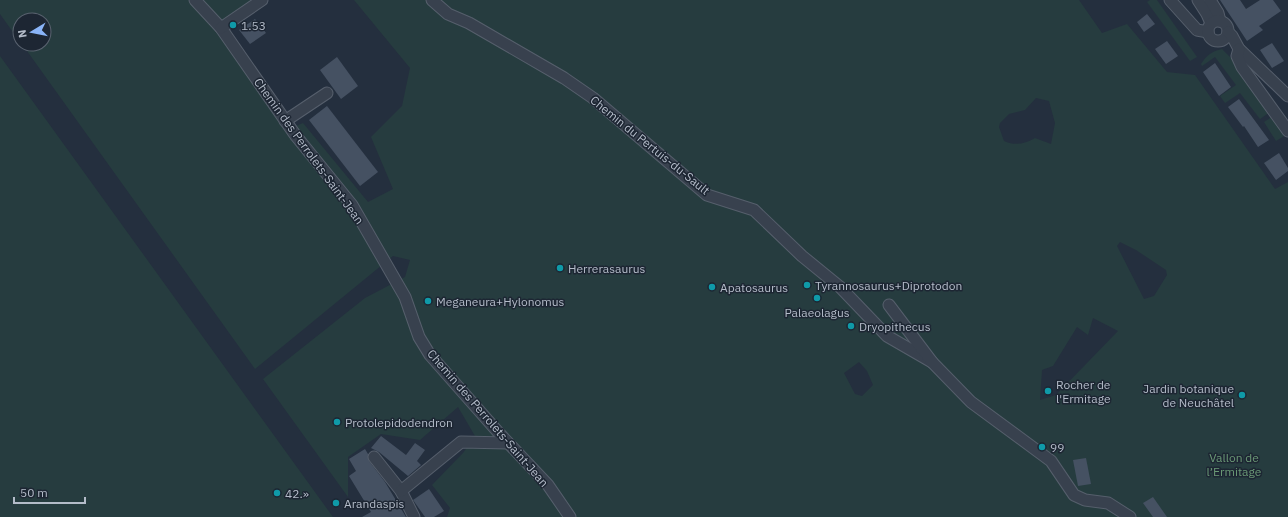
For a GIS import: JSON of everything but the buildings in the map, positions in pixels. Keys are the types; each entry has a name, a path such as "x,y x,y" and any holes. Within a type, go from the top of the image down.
{"street":[{"name":"Chemin des Perrolets-Saint-Jean","path":"195,0 221,28 285,121 352,205 406,298 419,337 430,355 508,443 548,485 570,517"},
{"path":"221,28 262,0"},
{"name":"Chemin du Pertuis-du-Sault","path":"432,0 448,14 469,23 564,78 593,98 708,195 754,210 802,256 840,287 887,336 932,362"},
{"path":"1170,0 1197,30 1213,25 1226,26 1228,32 1239,49 1288,96"},
{"path":"1198,0 1208,14 1213,25"},
{"path":"1210,0 1218,13 1213,25 1213,40 1239,49"},
{"path":"1219,41 1225,38 1228,32"},
{"path":"1239,49 1237,56 1242,67 1288,130"},
{"path":"285,121 327,93"},
{"name":"Chemin du Pertuis-du-Sault","path":"889,305 932,362 971,402 1051,461 1074,495 1085,500 1108,503 1130,517"},
{"path":"401,491 461,442 508,443"},
{"path":"374,456 401,491 414,517"}],"green space":[{"name":"Vallon de l’Ermitage","path":"0,0 256,0 215,27 287,130 303,123 368,202 393,189 371,137 402,106 410,68 354,0 1079,0 1102,33 1127,24 1167,72 1195,75 1275,189 1288,182 1288,517 447,517 450,508 432,485 463,453 475,436 458,407 420,440 381,434 348,457 348,497 263,379 365,298 405,277 410,260 393,256 255,369 28,52 52,52 52,12 12,12 12,31 0,14","holes":["1036,98 1049,101 1055,123 1051,144 1035,138 1020,144 1004,141 999,127 1000,123 1009,114 1025,110","1120,242 1136,250 1166,270 1167,275 1154,296 1144,299 1117,246","1093,318 1118,331 1056,395 1040,400 1042,370 1053,366 1077,327 1088,335","859,362 867,371 873,385 862,396 855,394 844,373"]},
{"path":"1150,0 1157,0 1197,57 1190,61 1147,2"},
{"path":"1222,49 1234,61 1270,112 1260,119 1240,93 1225,103 1220,96 1236,85 1215,57 1202,66 1201,64 1207,56"},
{"path":"0,56 333,517 0,517"},
{"path":"1273,116 1286,135 1276,141 1264,122"}],"place":[{"name":"1.53","path":"233,25"},
{"name":"Herrerasaurus","path":"560,268"},
{"name":"Tyrannosaurus+Diprotodon","path":"807,285"},
{"name":"Apatosaurus","path":"712,287"},
{"name":"Palaeolagus","path":"817,298"},
{"name":"Meganeura+Hylonomus","path":"428,301"},
{"name":"Dryopithecus","path":"851,326"},
{"name":"Rocher de l'Ermitage","path":"1048,391"},
{"name":"Jardin botanique de Neuchâtel","path":"1242,395"},
{"name":"Protolepidodendron","path":"337,422"},
{"name":"99","path":"1042,447"},
{"name":"42.»","path":"277,493"},
{"name":"Arandaspis","path":"336,503"}]}
